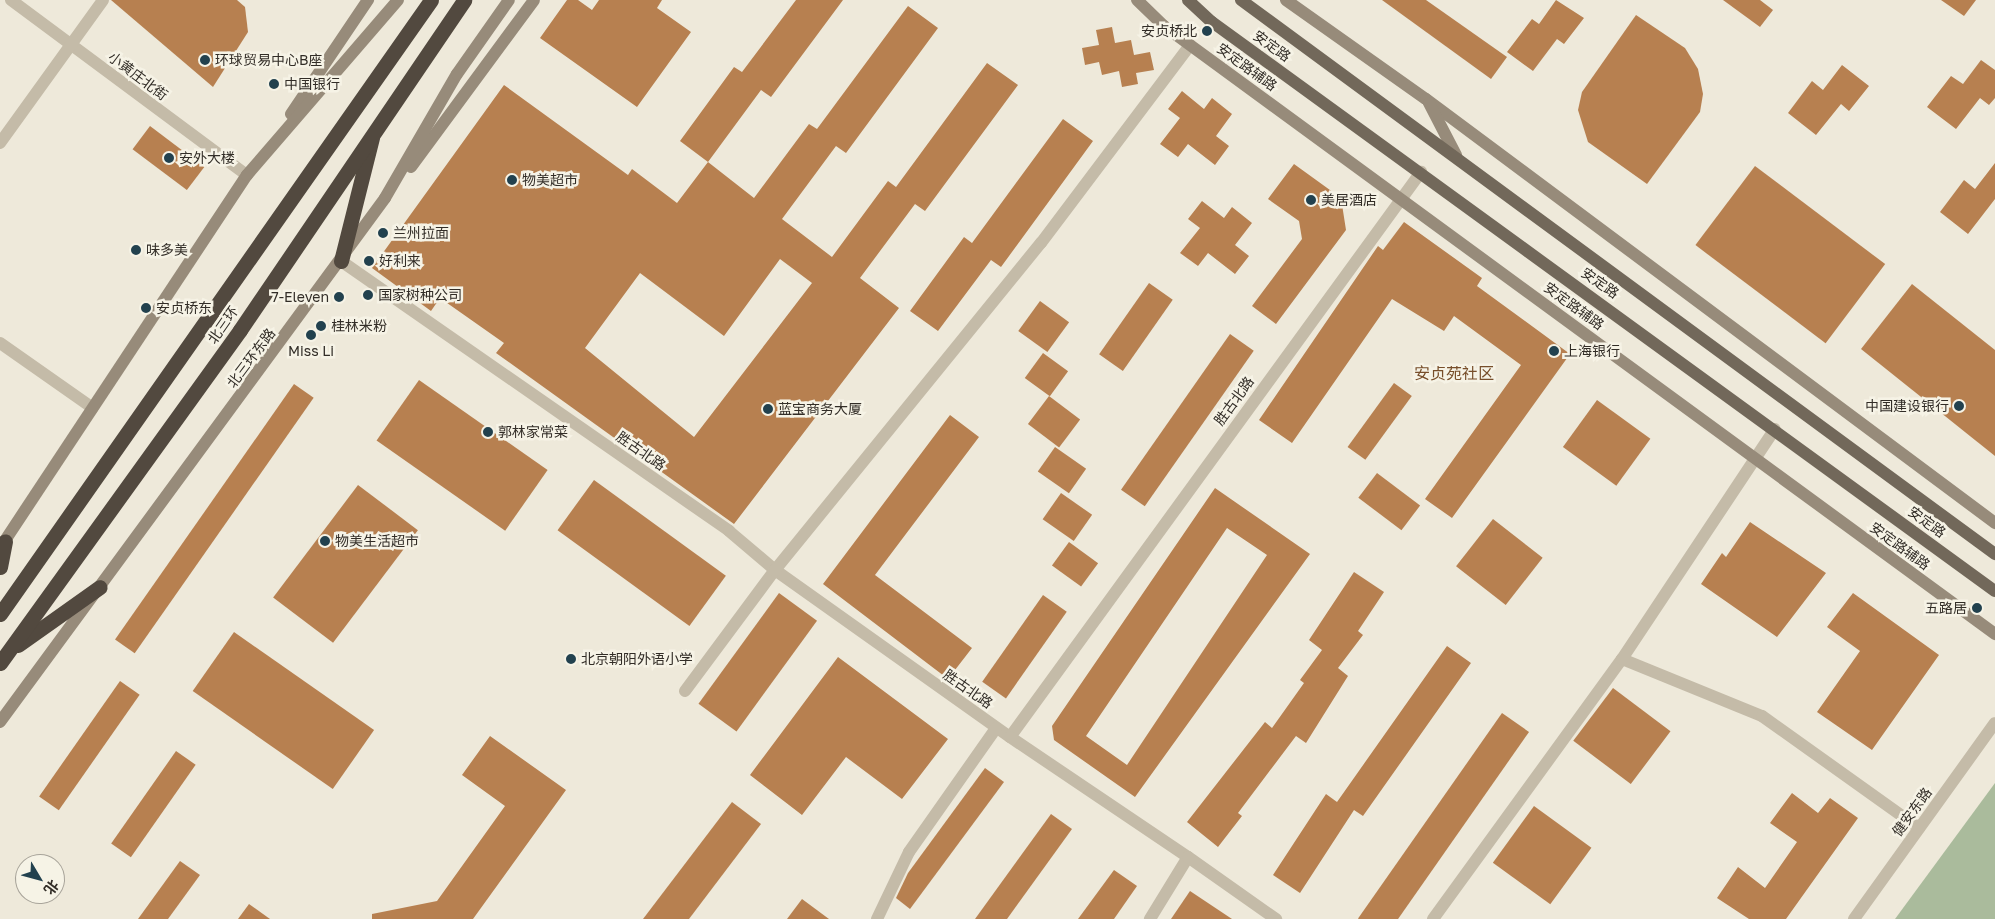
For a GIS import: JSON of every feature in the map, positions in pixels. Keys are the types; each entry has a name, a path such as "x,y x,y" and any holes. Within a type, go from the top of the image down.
{"highway":[{"name":"北三环","path":"0,614 430,0"},
{"name":"北三环","path":"4,658 240,330 375,127 464,0"},
{"path":"341,260 375,127"},
{"path":"0,567 3,544"},
{"path":"4,658 100,587"}],"main road":[{"name":"安定路","path":"1188,0 1212,22 1775,429 1995,591"},
{"name":"安定路","path":"1241,0 1456,155 1995,554"}],"street":[{"name":"小黄庄北街","path":"11,0 247,175"},
{"path":"0,143 103,0"},
{"path":"266,152 368,0"},
{"path":"3,544 247,175 382,22 398,0"},
{"name":"北三环东路","path":"0,722 386,198 457,74 509,0"},
{"path":"386,198 534,0"},
{"name":"安定路辅路","path":"1137,0 1190,45 1995,634"},
{"path":"1286,0 1426,99 1995,523"},
{"path":"685,691 775,570 1041,243 1190,45"},
{"path":"1426,99 1456,155"},
{"name":"胜古北路","path":"341,260 729,531 775,570 1010,737 1400,197 1421,172"},
{"path":"0,344 93,408"},
{"path":"1433,919 1622,658 1775,429"},
{"path":"1622,658 1762,716 1919,828"},
{"name":"健安东路","path":"1854,919 1995,723"},
{"path":"877,919 909,852 996,728"},
{"path":"1010,737 1276,919"},
{"path":"1150,919 1188,857"}],"green space":[{"path":"1995,783 1995,919 1895,919"}],"building":[{"name":"环球贸易中心B座","path":"111,0 237,0 245,7 248,32 213,87"},
{"path":"567,0 578,0 592,10 599,0 662,0 657,8 691,32 637,107 540,38"},
{"path":"796,0 843,0 771,97 761,90 708,162 680,141 734,67 742,72"},
{"path":"1382,0 1426,0 1507,57 1491,79"},
{"path":"1556,0 1584,18 1564,44 1557,39 1533,71 1507,52 1532,19 1539,24"},
{"path":"1723,0 1760,0 1773,10 1760,27"},
{"path":"1941,0 1976,0 1964,16"},
{"path":"908,6 938,28 846,153 836,146 782,219 832,257 888,181 896,187 987,63 1018,85 925,211 915,204 860,278 899,308 734,524 496,353 504,343 440,298 431,311 372,268 504,85 628,175 632,169 677,203 708,162 754,198 809,124 817,129","holes":["780,259 812,283 694,437 585,348 640,273 724,336"]},
{"path":"1636,15 1685,48 1698,69 1703,94 1700,112 1647,184 1588,142 1578,110 1582,92"},
{"path":"1112,27 1115,43 1131,40 1134,55 1150,52 1154,70 1136,73 1138,84 1122,87 1119,71 1102,75 1099,62 1085,65 1082,48 1099,45 1096,30"},
{"path":"1981,60 1995,70 1995,98 1989,105 1980,98 1956,129 1927,107 1951,76 1963,84"},
{"path":"1842,65 1869,86 1849,111 1841,104 1816,135 1788,113 1812,81 1823,90"},
{"path":"1182,91 1204,109 1212,98 1232,114 1216,136 1229,146 1215,165 1188,144 1178,157 1160,144 1180,118 1168,109"},
{"path":"1063,119 1093,141 1001,267 991,260 938,331 910,311 964,237 972,243"},
{"name":"安外大楼","path":"150,126 204,167 187,190 133,149"},
{"path":"1995,163 1995,199 1968,234 1940,212 1964,180 1975,189"},
{"path":"1294,164 1341,198 1346,230 1276,324 1252,306 1302,239 1299,221 1268,199"},
{"path":"1755,166 1885,264 1826,343 1695,245"},
{"path":"1202,201 1224,218 1232,207 1252,223 1235,245 1249,256 1235,274 1208,253 1198,266 1180,253 1200,228 1188,219"},
{"path":"1404,222 1482,278 1477,286 1570,354 1452,518 1425,499 1521,365 1454,316 1444,331 1392,299 1292,443 1259,420 1378,246 1383,250"},
{"path":"1149,283 1173,300 1123,371 1099,354"},
{"path":"1912,284 1995,350 1995,456 1861,349"},
{"path":"1040,301 1069,322 1047,352 1018,331"},
{"path":"1230,334 1254,351 1145,506 1121,490"},
{"path":"1043,353 1068,371 1050,396 1025,378"},
{"path":"419,380 548,470 505,531 377,441"},
{"path":"1394,383 1412,396 1365,460 1348,447"},
{"path":"294,384 314,398 135,653 115,640"},
{"path":"1049,396 1080,419 1059,447 1028,424"},
{"path":"1597,400 1650,439 1616,486 1563,447"},
{"path":"950,415 979,437 875,575 972,648 948,679 823,584"},
{"path":"1055,447 1086,469 1069,493 1038,472"},
{"path":"1377,473 1420,505 1401,530 1358,498"},
{"path":"594,480 726,576 689,626 558,530"},
{"path":"358,485 418,530 333,643 273,598"},
{"path":"1215,488 1310,554 1135,797 1054,740 1052,726","holes":["1227,528 1267,555 1127,765 1086,736"]},
{"path":"1061,493 1092,515 1074,541 1043,519"},
{"path":"1493,519 1543,558 1506,605 1456,566"},
{"path":"1750,522 1826,573 1777,637 1701,584 1722,553 1726,557"},
{"path":"1069,542 1098,563 1081,587 1052,565"},
{"path":"1354,572 1384,592 1358,631 1363,635 1338,668 1348,676 1306,743 1296,736 1238,813 1242,816 1218,847 1187,822 1265,722 1272,728 1304,683 1300,680 1322,650 1309,640"},
{"path":"779,593 817,621 736,731 698,704"},
{"path":"1853,593 1939,655 1872,750 1817,712 1860,651 1827,627"},
{"path":"1043,595 1067,612 1006,698 982,682"},
{"path":"234,632 374,730 333,789 193,691"},
{"path":"1447,646 1471,663 1363,816 1354,810 1300,893 1273,875 1326,794 1337,802"},
{"path":"838,657 948,739 902,799 846,757 802,815 750,775"},
{"path":"120,681 140,695 59,810 39,797"},
{"path":"1613,688 1671,731 1631,784 1573,741"},
{"path":"1502,713 1529,732 1398,919 1358,919"},
{"path":"490,736 566,790 473,919 372,919 372,914 437,901 505,806 462,775"},
{"path":"176,751 196,765 131,857 111,844"},
{"path":"985,768 1004,782 910,909 896,898 908,873"},
{"path":"1792,793 1818,813 1830,798 1858,818 1786,919 1749,919 1717,898 1738,867 1765,888 1797,842 1770,823"},
{"path":"732,802 761,824 689,919 643,919"},
{"path":"1534,806 1591,848 1550,904 1493,863"},
{"path":"1051,814 1072,829 1007,919 975,919"},
{"path":"180,861 200,875 168,919 138,919"},
{"path":"1114,870 1137,886 1114,919 1078,919"},
{"path":"1190,891 1232,919 1171,919"},
{"path":"802,899 829,919 787,919"},
{"path":"249,904 270,919 238,919"}],"place":[{"name":"安贞桥北","path":"1207,31"},
{"name":"环球贸易中心B座","path":"205,60"},
{"name":"中国银行","path":"274,84"},
{"name":"安外大楼","path":"169,158"},
{"name":"物美超市","path":"512,180"},
{"name":"美居酒店","path":"1311,200"},
{"name":"兰州拉面","path":"383,233"},
{"name":"味多美","path":"136,250"},
{"name":"好利来","path":"369,261"},
{"name":"国家树种公司","path":"368,295"},
{"name":"7-Eleven","path":"339,297"},
{"name":"安贞桥东","path":"146,308"},
{"name":"桂林米粉","path":"321,326"},
{"name":"Miss Li","path":"311,335"},
{"name":"上海银行","path":"1554,351"},
{"name":"中国建设银行","path":"1959,406"},
{"name":"蓝宝商务大厦","path":"768,409"},
{"name":"郭林家常菜","path":"488,432"},
{"name":"物美生活超市","path":"325,541"},
{"name":"五路居","path":"1977,608"},
{"name":"北京朝阳外语小学","path":"571,659"}],"district":[{"name":"安贞苑社区","path":"1454,373"}]}
